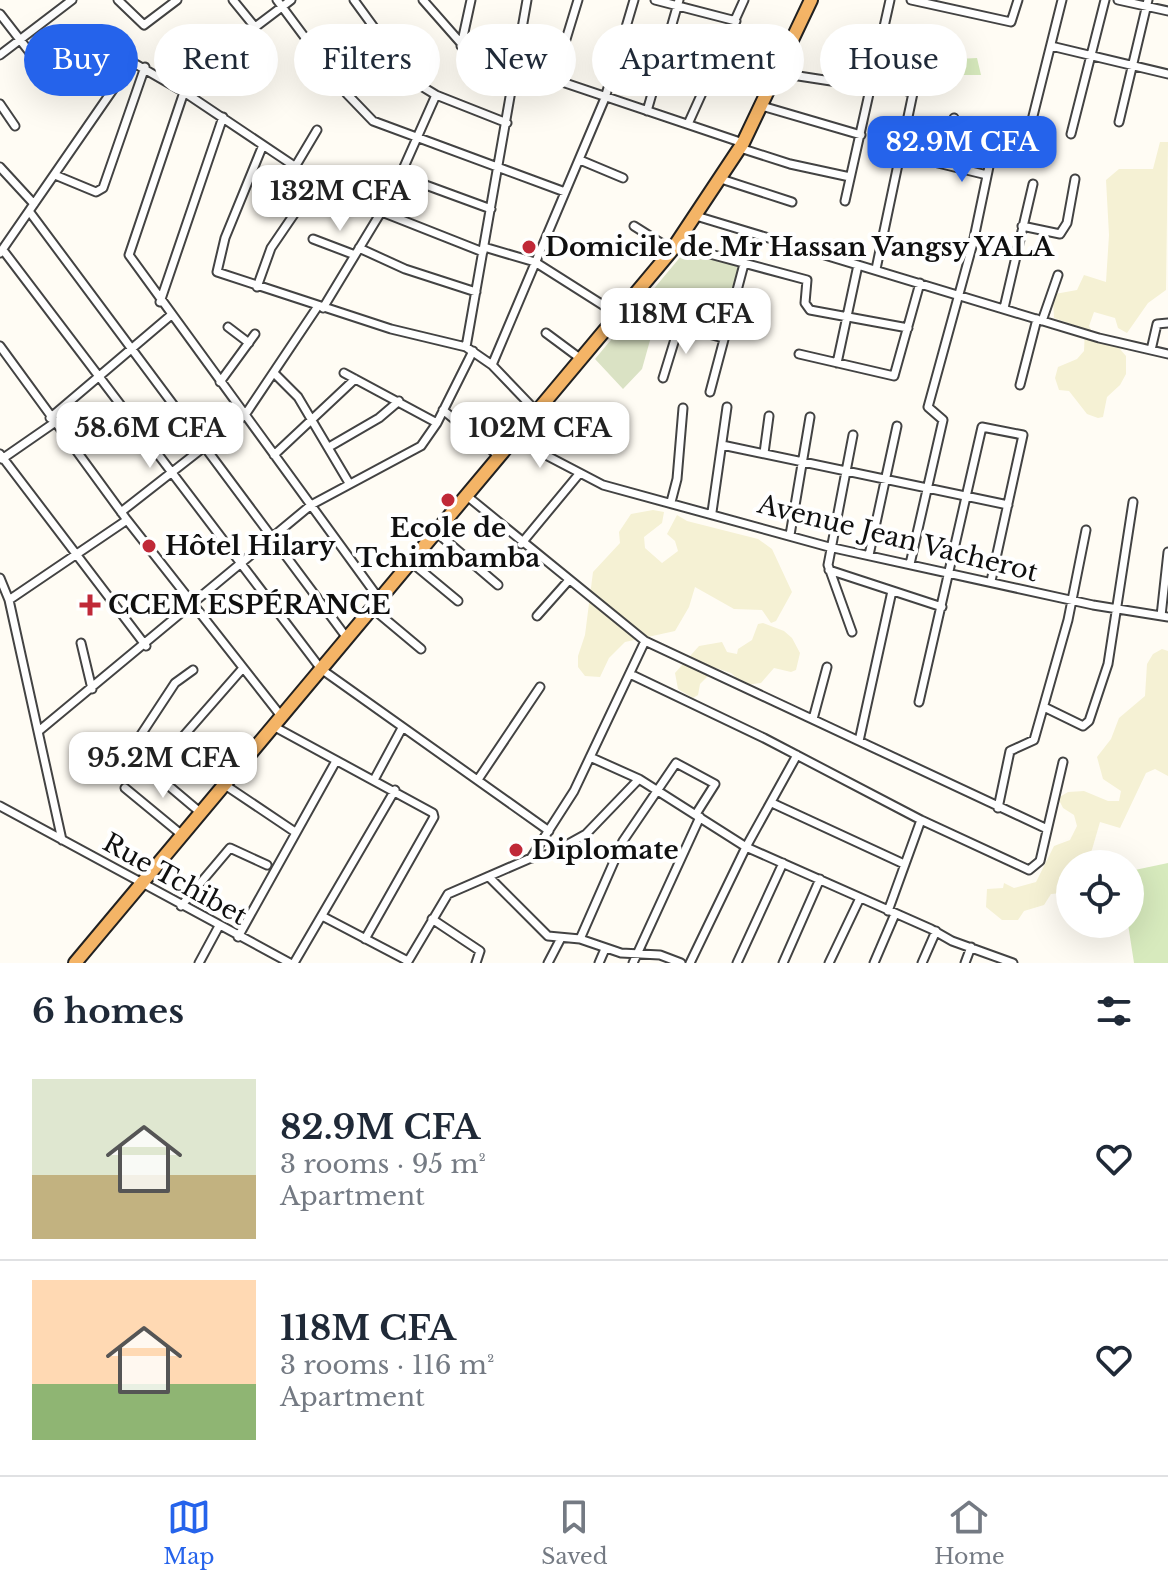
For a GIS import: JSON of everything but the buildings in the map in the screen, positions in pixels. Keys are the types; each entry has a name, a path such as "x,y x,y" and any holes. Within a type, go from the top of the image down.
{"highway":[{"path":"800,24 811,0"},
{"path":"75,963 675,245 721,179 767,96"}],"street":[{"path":"0,55 72,0"},
{"path":"118,0 144,25 177,0"},
{"path":"233,0 253,24"},
{"path":"258,24 279,4 291,0"},
{"path":"354,0 371,24"},
{"path":"423,0 456,40"},
{"path":"466,24 471,0"},
{"path":"523,24 527,0"},
{"path":"571,24 578,0"},
{"path":"492,365 605,98 634,0"},
{"path":"655,0 678,3 736,21"},
{"path":"688,124 744,0"},
{"path":"885,24 890,0"},
{"path":"911,0 1011,22 1018,0"},
{"path":"1030,128 1062,0"},
{"path":"1071,134 1105,0"},
{"path":"1118,0 1147,3 1168,11"},
{"path":"647,111 678,3"},
{"path":"1119,122 1147,3"},
{"path":"279,4 347,94 373,121 565,192"},
{"path":"0,14 24,45"},
{"path":"1051,46 1168,74"},
{"path":"154,73 132,62 1,252 100,376 321,669 402,728 479,778 549,831"},
{"path":"55,175 96,192 103,188 145,67"},
{"path":"576,89 688,124 790,164 850,177"},
{"path":"183,96 129,251 130,259 311,505 376,604 421,649"},
{"path":"190,96 316,182 381,213 484,250 535,262 617,314"},
{"path":"121,512 245,415 381,213 401,176 436,96"},
{"path":"439,96 507,123"},
{"path":"40,730 146,646 311,505 415,450 437,423 470,349 476,292 512,96"},
{"path":"845,201 868,96"},
{"path":"876,269 912,96"},
{"path":"0,104 15,126"},
{"path":"762,106 861,135"},
{"path":"160,302 223,117"},
{"path":"945,163 954,118"},
{"path":"295,167 317,130"},
{"path":"910,564 943,420 928,407 956,295 973,243 996,133"},
{"path":"263,145 216,268 221,276 470,349 492,365 537,412"},
{"path":"901,154 987,175"},
{"path":"580,160 623,178"},
{"path":"0,167 347,638"},
{"path":"401,176 491,209"},
{"path":"721,179 792,202"},
{"path":"1022,226 1060,234 1067,223 1075,179"},
{"path":"257,287 271,248 316,182"},
{"path":"1004,308 1033,184"},
{"path":"696,216 1040,320 1168,354"},
{"path":"634,226 675,245 807,280 806,307 908,328"},
{"path":"313,239 476,292"},
{"path":"710,392 744,264"},
{"path":"837,363 858,265"},
{"path":"1020,385 1058,275"},
{"path":"799,354 894,376 920,283"},
{"path":"634,295 646,313 724,338"},
{"path":"146,646 1,458 52,420 170,316"},
{"path":"1151,350 1158,322 1168,323"},
{"path":"663,378 679,326"},
{"path":"228,327 249,343"},
{"path":"546,333 581,359"},
{"path":"220,382 255,334"},
{"path":"0,346 127,520 243,668 277,721 336,761 430,809 434,817 365,939"},
{"path":"274,373 312,418 349,483"},
{"path":"344,373 437,423"},
{"path":"274,455 355,379"},
{"path":"329,447 379,418 399,401"},
{"path":"712,512 727,407"},
{"path":"671,502 677,479 683,408"},
{"path":"443,410 500,457"},
{"path":"764,453 769,416"},
{"path":"790,535 810,417"},
{"path":"869,555 897,426"},
{"path":"919,702 982,427 1022,432 991,581"},
{"path":"852,632 829,570 829,547 853,435"},
{"path":"515,439 579,474 521,544"},
{"path":"722,445 1008,505"},
{"name":"Avenue Jean Vacherot","path":"579,474 608,486 712,512 829,547 1070,600 1164,616"},
{"path":"467,496 521,544 645,641 1045,828"},
{"path":"1044,707 1083,726 1089,721 1107,668 1133,502"},
{"path":"9,600 127,520"},
{"path":"998,808 1010,751 1031,744 1044,707 1086,530"},
{"path":"436,532 498,585"},
{"path":"1164,616 1168,552"},
{"path":"411,562 458,601"},
{"path":"829,570 942,607"},
{"path":"1,578 40,730 62,840"},
{"path":"537,616 569,580"},
{"path":"859,741 892,591"},
{"path":"531,858 590,757 645,641"},
{"path":"81,643 92,689"},
{"path":"813,719 827,667"},
{"path":"152,772 243,668"},
{"path":"129,753 175,683 193,670"},
{"path":"630,674 797,755 921,820 1029,870 1040,861 1045,828 1063,762"},
{"path":"479,778 540,687"},
{"path":"374,780 402,728"},
{"path":"112,738 201,813"},
{"path":"690,963 746,847 797,755"},
{"path":"590,757 639,779 746,847 1000,961 1013,963"},
{"path":"238,937 336,761"},
{"path":"580,939 623,841 676,763 712,780 715,787 698,816 633,963"},
{"path":"322,916 408,962 448,894 531,858 550,854 590,832 639,779"},
{"path":"225,785 295,832"},
{"path":"125,788 182,835"},
{"path":"288,962 322,916 395,790"},
{"path":"772,803 904,864"},
{"name":"Rue Tchibet","path":"0,806 288,962"},
{"path":"874,963 892,912 904,864 921,820"},
{"path":"181,906 230,848 267,865"},
{"path":"737,963 783,863"},
{"path":"489,877 541,931 561,938 580,939 605,949 660,955 681,963"},
{"path":"783,963 820,879"},
{"path":"829,963 860,898"},
{"path":"432,919 480,951 476,963"},
{"path":"199,963 219,926"},
{"path":"922,963 936,931"},
{"path":"548,963 561,938"},
{"path":"965,963 971,947"},
{"path":"599,963 605,949"}],"shaded area":[{"path":"1160,142 1168,142 1166,290 1148,303 1127,333 1118,328 1115,318 1094,312 1089,326 1094,336 1119,348 1126,356 1126,374 1107,397 1103,417 1098,418 1087,414 1069,391 1059,390 1055,378 1058,367 1077,359 1084,351 1085,329 1054,318 1053,299 1055,294 1077,290 1084,275 1106,282 1109,235 1106,180 1119,169 1153,169"},
{"path":"653,510 664,512 662,523 644,537 645,548 662,563 678,551 675,541 667,534 677,515 687,521 758,539 772,549 792,592 776,621 771,623 762,610 734,609 695,587 689,607 675,631 625,642 609,658 600,677 585,676 578,667 578,656 585,635 593,572 620,543 619,532 631,514"},
{"path":"758,624 784,631 792,638 800,653 796,670 791,672 774,668 761,683 745,685 731,673 716,668 700,684 698,695 693,698 678,689 675,673 699,646 722,642 727,652 737,654 738,649 752,640"},
{"path":"1162,649 1168,651 1168,776 1155,769 1146,773 1120,828 1100,822 1092,850 1056,850 1056,894 1051,894 1044,905 1024,911 1018,920 1002,920 986,907 987,889 1003,888 1004,883 1014,888 1036,882 1054,846 1070,840 1077,826 1074,815 1063,808 1058,798 1068,792 1084,791 1108,801 1119,801 1121,791 1103,779 1097,757 1111,739 1119,718 1145,696 1147,664 1153,654"}],"green space":[{"path":"977,58 981,75 967,75 967,59"},
{"path":"699,253 738,267 728,315 698,306 654,326 642,369 623,389 595,359 682,255"},
{"path":"1168,863 1168,963 1134,963 1130,938 1144,938 1144,868"}],"place":[{"name":"Domicile de Mr Hassan Vangsy YALA","path":"529,247"},
{"name":"Ecole de Tchimbamba","path":"448,500"},
{"name":"Hôtel Hilary","path":"149,546"},
{"name":"CCEM ESPÉRANCE","path":"90,605"},
{"name":"Diplomate","path":"516,850"}]}
